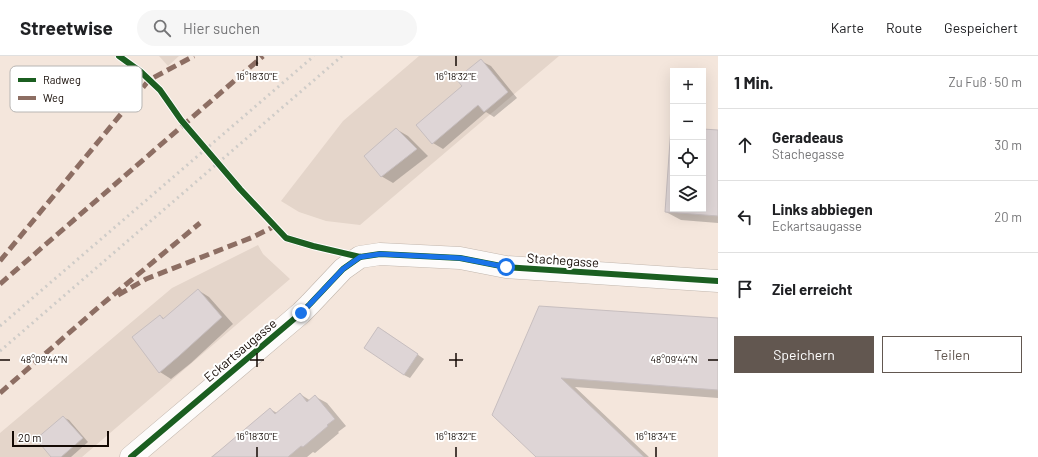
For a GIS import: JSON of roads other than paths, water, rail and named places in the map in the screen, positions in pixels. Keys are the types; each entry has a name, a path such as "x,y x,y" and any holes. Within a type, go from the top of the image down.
{"street":[{"name":"Stachegasse","path":"360,257 380,254 460,258 506,267 718,281"},
{"name":"Eckartsaugasse","path":"131,457 301,313 343,269 360,257"}],"railway":[{"path":"0,326 314,56"},
{"path":"0,351 342,56"}]}
